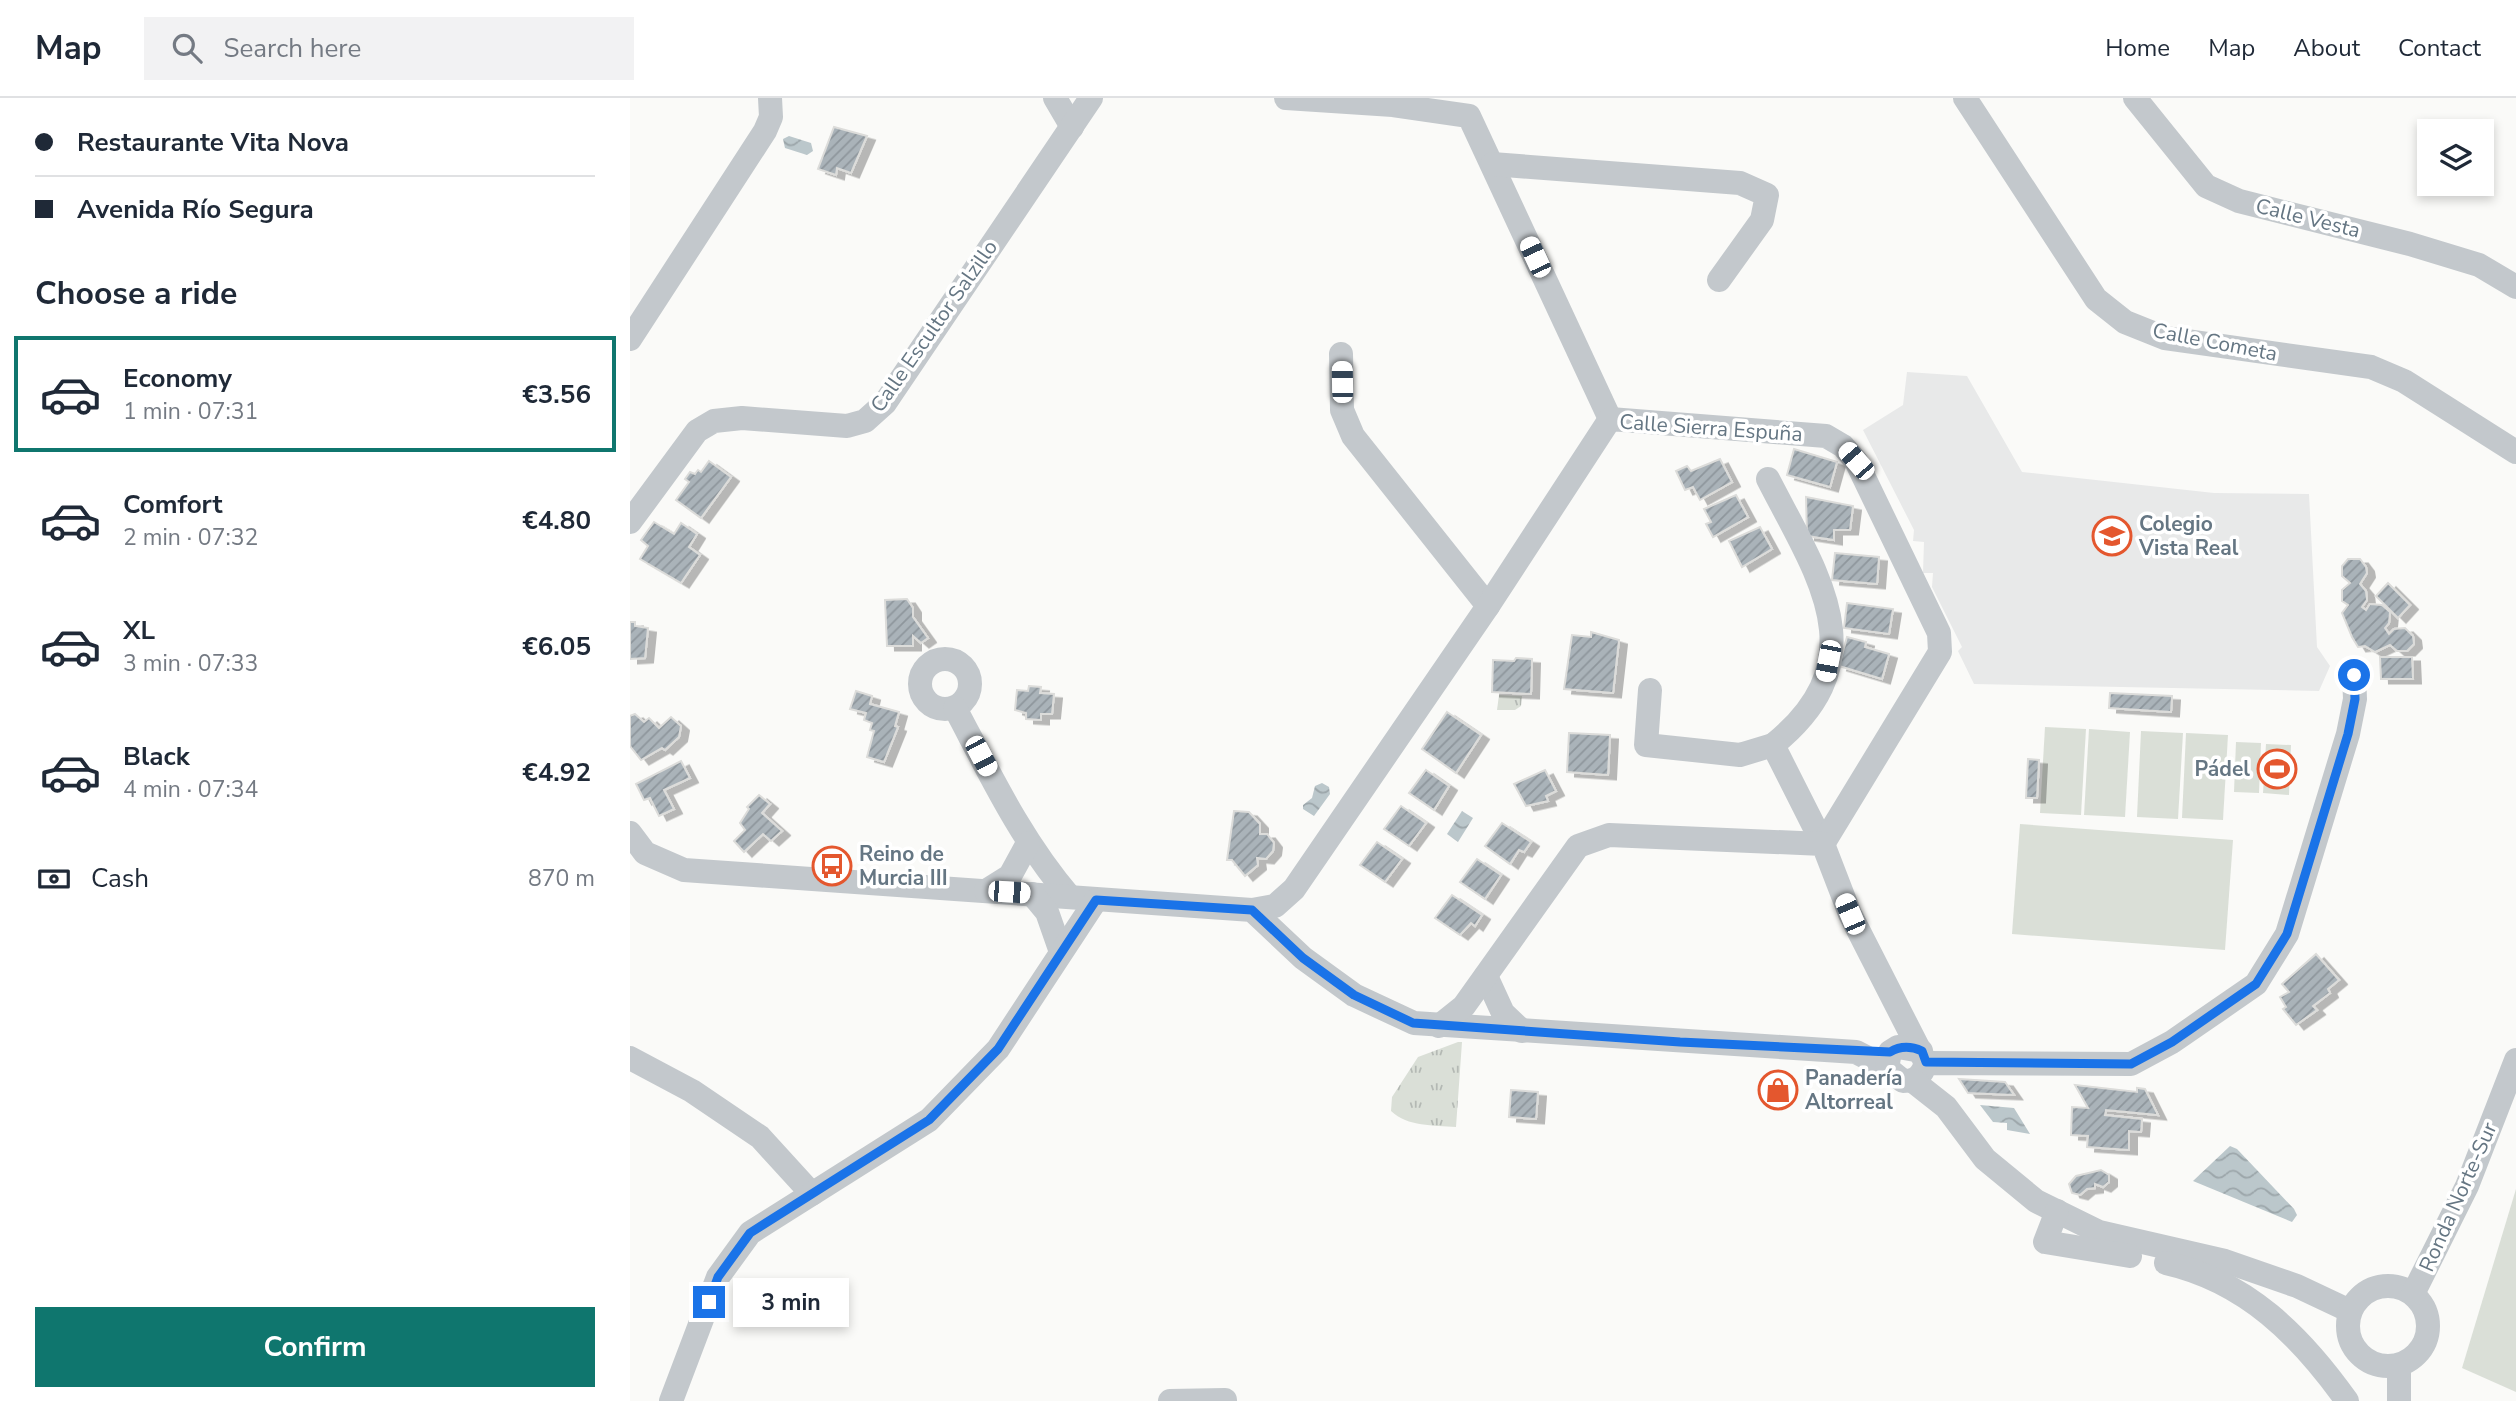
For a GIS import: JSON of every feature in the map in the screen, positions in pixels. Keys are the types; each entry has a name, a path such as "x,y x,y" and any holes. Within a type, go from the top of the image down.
{"street":[{"path":"630,339 765,131 771,117 770,98"},
{"path":"1055,98 1072,127"},
{"name":"Calle Escultor Salzillo","path":"630,522 697,431 714,421 742,418 847,426 865,421 885,403 1091,98"},
{"path":"1286,98 1465,107 1610,419"},
{"name":"Calle Cometa","path":"1965,98 2096,299 2125,322 2165,338 2371,367 2404,381 2516,452"},
{"name":"Calle Vesta","path":"2135,98 2206,186 2239,201 2410,244 2479,265 2516,287"},
{"path":"1492,164 1740,183 1767,195 1762,220 1719,280"},
{"path":"1341,354 1342,410 1353,436 1488,606"},
{"name":"Calle Sierra Espuña","path":"1252,910 1275,906 1294,888 1488,606 1610,419 1826,436 1843,446 1856,461 1939,633 1940,652 1823,844"},
{"path":"1650,690 1646,745 1740,755 1773,745 1801,722 1824,686 1833,636 1824,589 1768,479"},
{"path":"1889,1060 1898,1047 1920,1065 2131,1064 2172,1042 2256,984 2287,934 2348,734 2355,699 2354,675"},
{"path":"955,708 1028,843 1070,897"},
{"path":"1773,745 1823,844 1850,914 1920,1065 1946,1107 1985,1159 2036,1201 2099,1232 2225,1261 2297,1286 2350,1311"},
{"path":"630,833 645,853 684,870 1252,910 1303,958 1354,995 1413,1023 1856,1052 1889,1060 1903,1081 1920,1065"},
{"path":"1439,1026 1464,1006 1578,846 1609,835 1823,844"},
{"path":"986,891 1010,876 1028,843"},
{"path":"1032,894 1047,912 1061,952"},
{"path":"671,1401 718,1277 750,1233 929,1120 998,1049 1096,900"},
{"path":"1486,976 1503,1013 1522,1031"},
{"path":"630,1058 692,1091 761,1137 812,1194"},
{"name":"Ronda Norte-Sur","path":"2413,1294 2467,1186 2516,1059"},
{"path":"2057,1211 2045,1242 2174,1265 2207,1276 2236,1290 2292,1332 2347,1401"},
{"path":"2225,1261 2277,1298 2321,1341 2363,1401"},
{"path":"2393,1286 2413,1294 2426,1312 2428,1334 2418,1354 2399,1365 2373,1364 2354,1348 2348,1336 2350,1311 2363,1294 2372,1289 2393,1286"},
{"path":"2399,1365 2399,1401"},
{"path":"1170,1401 1225,1400"}],"shaded area":[{"name":"Colegio Vista Real","path":"1907,372 1967,376 2022,472 2214,493 2309,494 2317,647 2330,666 2319,691 1974,684 1958,651 1962,647 1932,587 1933,573 1923,573 1924,542 1913,541 1914,530 1863,430 1903,405"}],"green space":[{"path":"1499,695 1522,696 1521,706 1515,710 1497,710"},
{"path":"2045,727 2086,729 2081,815 2040,813"},
{"path":"2089,729 2130,732 2125,817 2084,815"},
{"path":"2141,731 2183,733 2178,819 2137,817"},
{"path":"2186,733 2228,735 2223,820 2182,818"},
{"name":"Pádel","path":"2236,742 2261,743 2259,793 2234,792"},
{"name":"Pádel","path":"2266,744 2291,745 2289,795 2263,793"},
{"path":"2020,824 2233,840 2225,950 2012,934"},
{"path":"1462,1042 1456,1127 1413,1123 1391,1111 1392,1097 1418,1057"},
{"path":"2516,1189 2516,1392 2462,1368"}],"water":[{"path":"789,136 811,143 813,151 807,155 785,148 783,139"},
{"path":"1322,783 1329,787 1330,794 1314,816 1303,809 1303,805 1312,798 1315,786"},
{"path":"1462,811 1473,818 1458,842 1447,834"},
{"path":"1980,1105 2014,1108 2030,1134 2007,1130 2007,1123 1993,1122"},
{"path":"2230,1146 2237,1149 2294,1209 2297,1215 2292,1222 2193,1181"}],"building":[{"path":"834,127 867,136 851,173 837,168 836,175 818,169"},
{"path":"1794,449 1837,462 1830,487 1787,475"},
{"path":"1720,459 1732,482 1700,500 1693,487 1685,490 1676,471 1687,466 1691,471"},
{"path":"709,461 731,477 701,518 676,500 689,482 685,479 690,472 701,472"},
{"path":"1736,495 1748,517 1713,537 1706,524 1711,522 1704,509"},
{"path":"1806,497 1853,506 1850,530 1834,530 1834,540 1807,536"},
{"path":"654,522 674,534 681,523 697,534 689,547 700,555 681,583 640,559 648,546 641,540"},
{"path":"1760,527 1772,549 1742,567 1729,541"},
{"path":"1835,553 1879,557 1877,584 1832,580"},
{"path":"2348,559 2360,559 2366,567 2367,573 2360,584 2366,591 2367,600 2362,607 2366,610 2370,604 2382,605 2390,612 2389,623 2385,628 2389,634 2394,629 2405,628 2413,636 2414,644 2407,651 2397,651 2390,645 2375,652 2365,646 2358,647 2342,613 2348,605 2342,601 2342,590 2350,583 2342,576 2342,566"},
{"path":"2388,583 2410,605 2398,618 2376,596"},
{"path":"907,599 913,608 913,617 928,638 921,643 913,636 913,646 887,646 885,600"},
{"path":"1847,603 1893,609 1889,634 1844,628"},
{"path":"630,622 635,622 635,626 648,628 645,658 630,659"},
{"path":"1591,632 1619,640 1613,693 1564,689 1572,635 1591,637"},
{"path":"1847,637 1866,642 1865,647 1889,654 1882,679 1839,666"},
{"path":"2380,657 2412,657 2413,679 2381,679"},
{"path":"1516,658 1532,659 1531,694 1492,692 1493,660 1514,661"},
{"path":"1029,686 1041,687 1040,693 1054,694 1052,714 1041,714 1041,720 1026,719 1026,713 1015,710 1017,690 1028,691"},
{"path":"856,691 872,696 870,704 899,712 895,726 898,727 884,762 867,757 874,731 870,730 872,723 864,720 866,713 850,709"},
{"path":"2110,693 2172,696 2171,712 2109,708"},
{"path":"1447,712 1481,735 1456,773 1422,749"},
{"path":"635,714 644,722 649,718 659,728 671,717 681,726 679,737 665,750 662,748 641,760 630,746 630,716"},
{"path":"1569,733 1610,735 1608,775 1567,772"},
{"path":"2028,759 2039,760 2037,798 2026,798"},
{"path":"681,761 690,778 664,790 674,809 659,816 650,798 644,800 636,784"},
{"path":"1426,770 1449,786 1434,810 1409,793"},
{"path":"1545,770 1556,791 1546,796 1548,801 1526,806 1514,784"},
{"path":"759,795 770,804 762,813 782,831 771,841 763,834 744,852 734,841 745,830 740,823 749,809 747,807"},
{"path":"1401,806 1426,823 1409,846 1384,829"},
{"path":"1234,811 1249,812 1260,824 1260,834 1267,834 1274,843 1273,851 1266,859 1257,858 1258,865 1245,876 1232,860 1227,860"},
{"path":"1502,823 1531,842 1524,852 1519,850 1510,864 1485,846"},
{"path":"1377,842 1402,859 1385,882 1360,865"},
{"path":"1477,859 1501,875 1485,899 1460,882"},
{"path":"1452,895 1482,915 1475,926 1471,923 1460,935 1435,918"},
{"path":"2316,954 2339,980 2328,989 2330,993 2313,1006 2317,1010 2296,1025 2283,1009 2286,1007 2280,997 2289,992 2282,984"},
{"path":"1959,1079 2005,1082 2014,1095 1968,1093"},
{"path":"2075,1085 2137,1092 2137,1088 2145,1089 2158,1115 2106,1110 2105,1115 2142,1119 2141,1132 2129,1131 2129,1150 2087,1147 2088,1136 2071,1135 2072,1107 2088,1108"},
{"path":"1511,1090 1538,1092 1536,1119 1509,1117"},
{"path":"2101,1170 2109,1175 2109,1182 2103,1187 2095,1184 2095,1188 2087,1189 2080,1195 2072,1193 2069,1184 2076,1176"}],"place":[{"name":"Colegio Vista Real","path":"2112,536"},
{"name":"Pádel","path":"2277,769"},
{"name":"Reino de Murcia III","path":"832,866"},
{"name":"Panadería Altorreal","path":"1778,1090"}],"route":[{"path":"709,1302 718,1277 750,1233 929,1120 998,1049 1096,900 1252,910 1303,958 1354,995 1413,1023 1470,1029 1813,1050 1890,1052 1898,1047 1915,1048 1922,1051 1926,1062 2131,1064 2172,1042 2256,984 2287,934 2348,734 2355,699 2354,675"}]}
